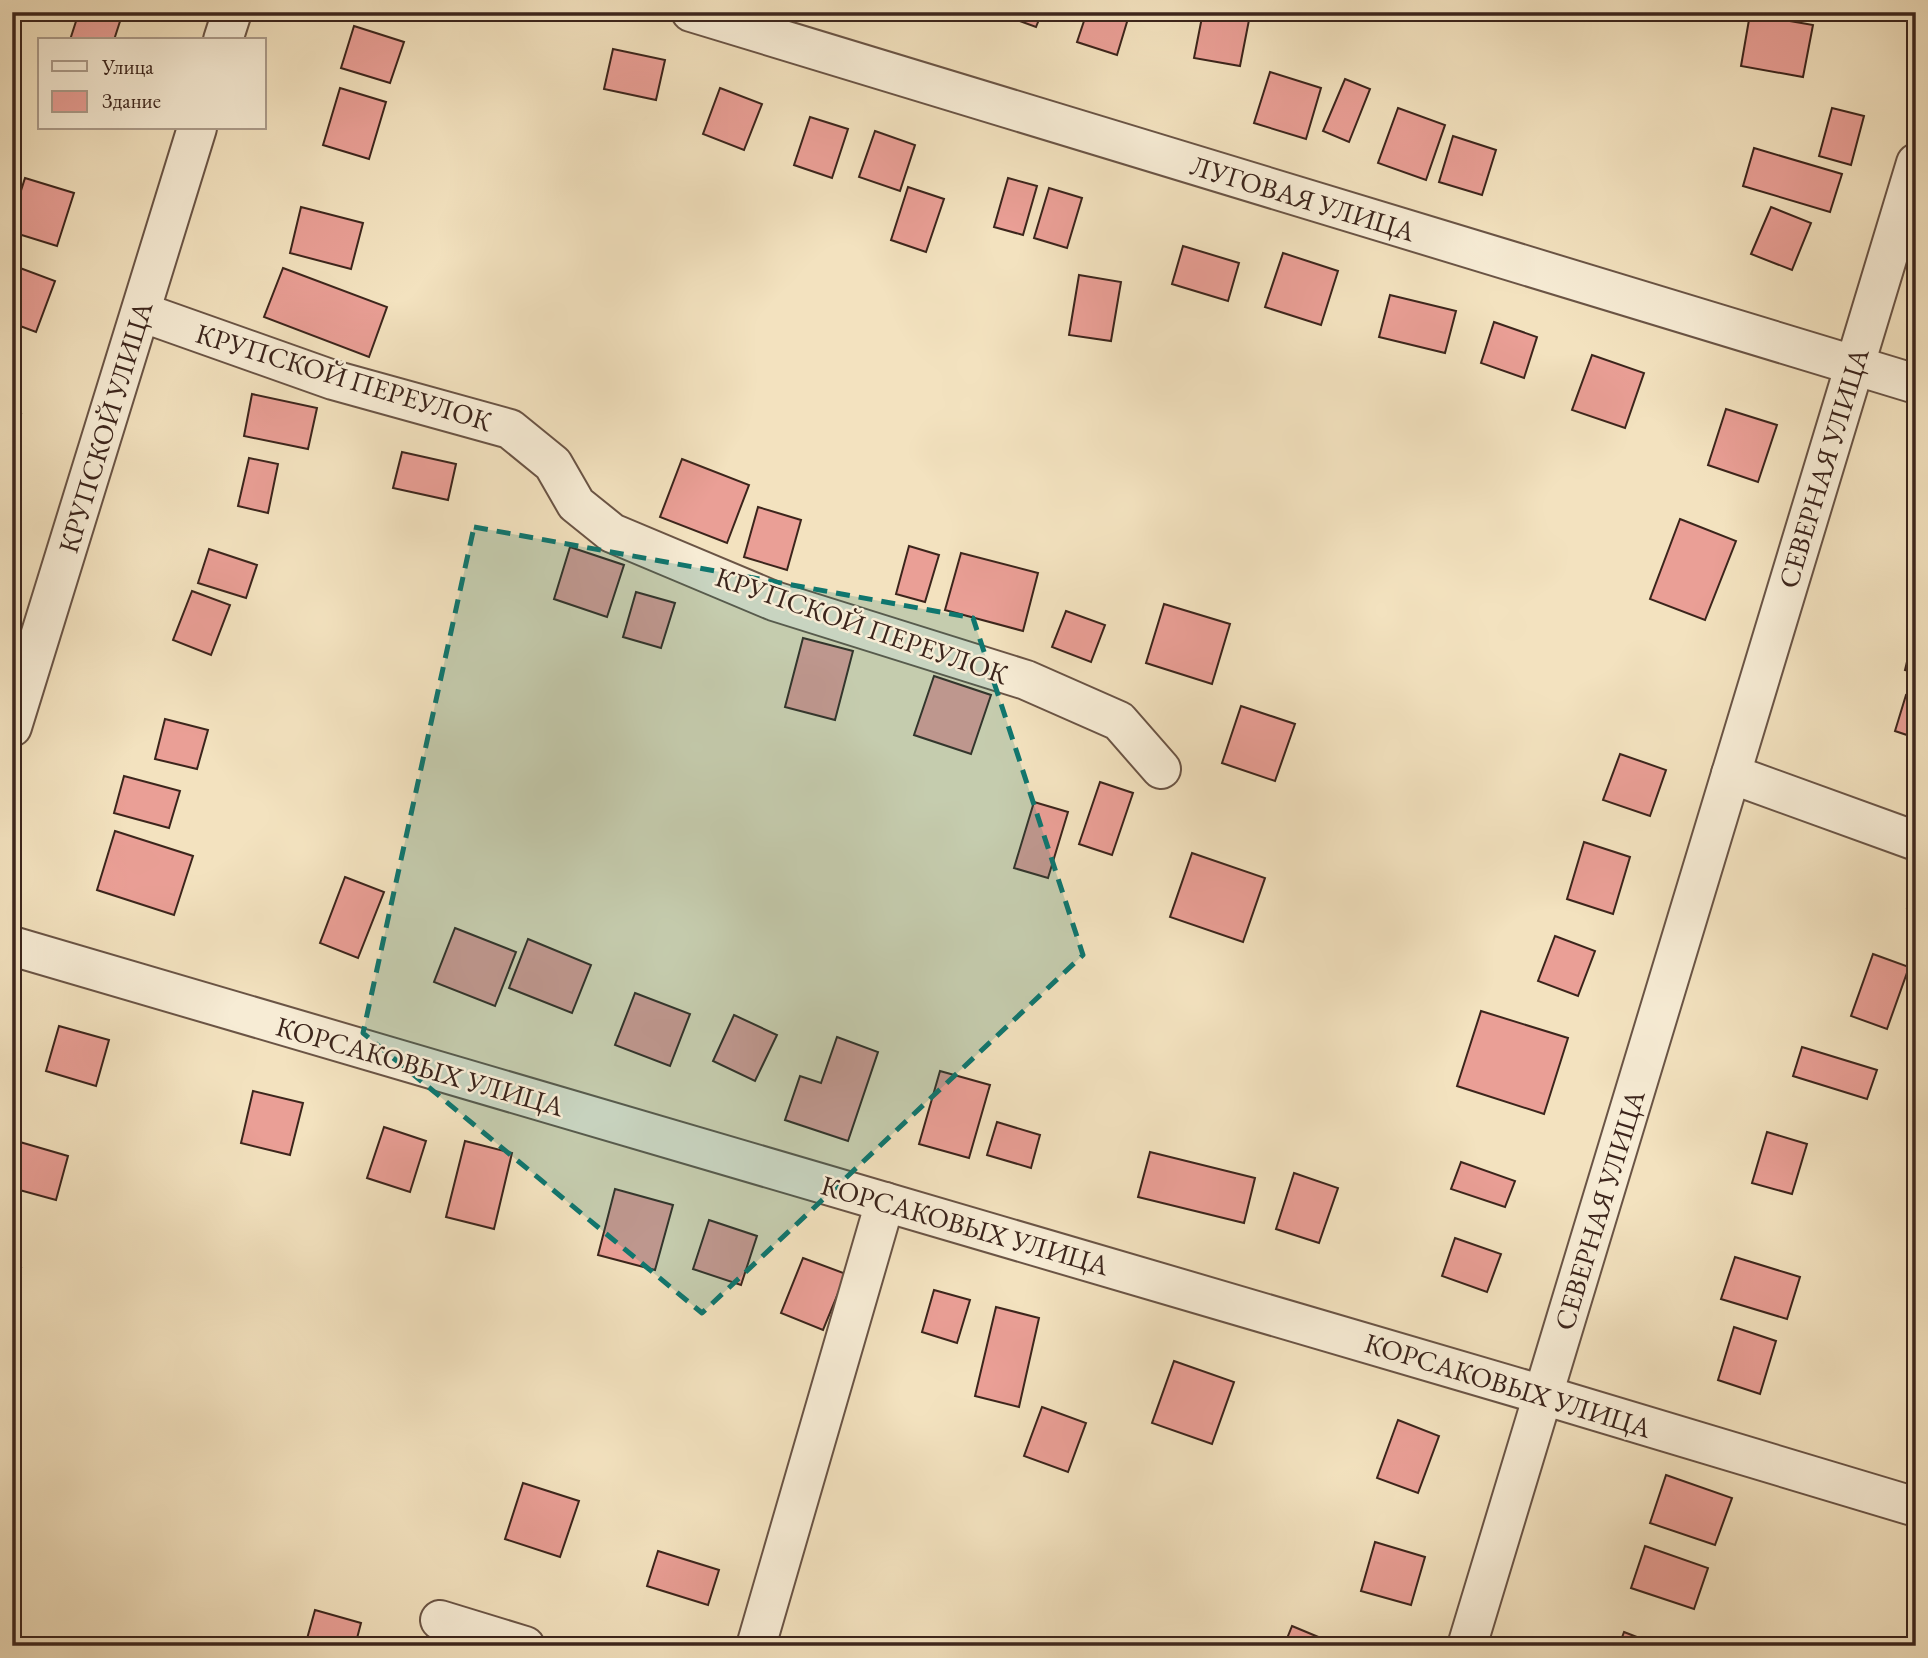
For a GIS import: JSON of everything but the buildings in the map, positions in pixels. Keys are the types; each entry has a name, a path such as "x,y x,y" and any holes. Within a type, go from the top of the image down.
{"street":[{"path":"224,38 232,12"},
{"name":"ЛУГОВАЯ УЛИЦА","path":"691,12 1916,384"},
{"name":"КРУПСКОЙ УЛИЦА","path":"12,727 196,130"},
{"name":"СЕВЕРНАЯ УЛИЦА","path":"1467,1646 1916,163"},
{"name":"КРУПСКОЙ ПЕРЕУЛОК","path":"141,312 333,380 510,429 553,464 576,503 612,533 774,601 1027,680 1119,720 1161,769"},
{"path":"1731,774 1916,841"},
{"name":"КОРСАКОВЫХ УЛИЦА","path":"12,946 1916,1507"},
{"path":"756,1646 885,1202"},
{"path":"440,1620 526,1646"}],"highlighted area":[{"path":"474,527 973,618 1083,955 702,1313 363,1033"}]}
